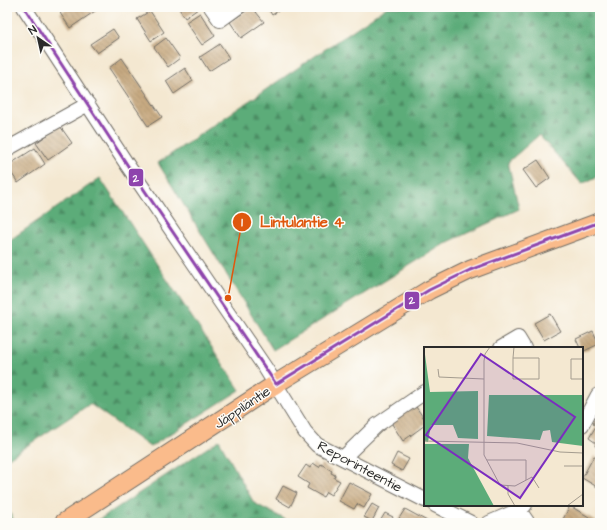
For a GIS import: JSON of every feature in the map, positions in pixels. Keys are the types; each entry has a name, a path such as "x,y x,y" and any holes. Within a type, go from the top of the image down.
{"main road":[{"name":"Jäppiläntie","path":"63,523 276,384 429,290 470,270 600,222"}],"street":[{"name":"Reporinteentie","path":"24,7 33,23 276,384 305,432 317,445 424,499"},
{"path":"211,7 220,20 238,7"},
{"path":"7,149 88,104"},
{"path":"505,347 521,343"},
{"path":"343,458 377,425 424,393"},
{"path":"583,423 598,395 600,396"},
{"path":"437,506 471,523"},
{"path":"489,523 522,507 528,523"}],"green space":[{"path":"387,7 600,7 600,175 582,184 539,135 508,162 519,209 446,243 273,350 158,163"},
{"path":"100,178 240,390 150,447 90,404 7,459 7,242"},
{"path":"219,440 254,503 292,523 94,523"},
{"path":"7,507 15,523 7,523"}],"building":[{"path":"69,7 101,7 70,28 60,13"},
{"path":"178,7 196,7 198,9 185,18"},
{"path":"252,7 264,22 241,38 230,22"},
{"path":"267,7 284,7 272,15"},
{"path":"150,11 164,32 151,41 137,19"},
{"path":"200,13 215,36 202,45 186,22"},
{"path":"113,29 119,38 97,53 90,44"},
{"path":"166,38 180,58 168,67 154,47"},
{"path":"220,44 229,58 209,71 200,57"},
{"path":"122,58 162,117 148,126 109,68"},
{"path":"185,68 193,81 174,94 166,81"},
{"path":"60,126 72,143 48,160 36,143"},
{"path":"35,148 45,164 18,183 7,166"},
{"path":"538,160 550,178 536,188 523,170"},
{"path":"550,314 560,331 544,340 534,323"},
{"path":"593,331 599,344 583,352 583,347 580,347 576,339"},
{"path":"414,404 424,419 424,426 403,441 390,421"},
{"path":"597,416 600,417 600,449 595,446 596,443 589,438 596,426 593,424"},
{"path":"397,453 409,459 402,471 391,465"},
{"path":"594,456 600,459 599,488 583,479"},
{"path":"313,463 319,467 321,464 332,471 331,473 335,475 334,478 340,481 331,495 326,492 323,497 307,488 309,484 298,477 306,465 310,468"},
{"path":"349,482 372,494 364,508 357,504 354,509 339,501"},
{"path":"283,486 297,493 290,507 276,499"},
{"path":"372,504 379,508 372,521 364,517"},
{"path":"570,506 596,521 595,523 561,523"},
{"path":"405,509 427,521 426,523 401,523 398,520"},
{"path":"385,513 393,517 390,523 379,523"}],"transit line":[{"name":"2","path":"24,7 128,166 276,384 429,290 470,270 600,222"}],"place":[{"name":"Lintulantie 4","path":"228,298"}]}
